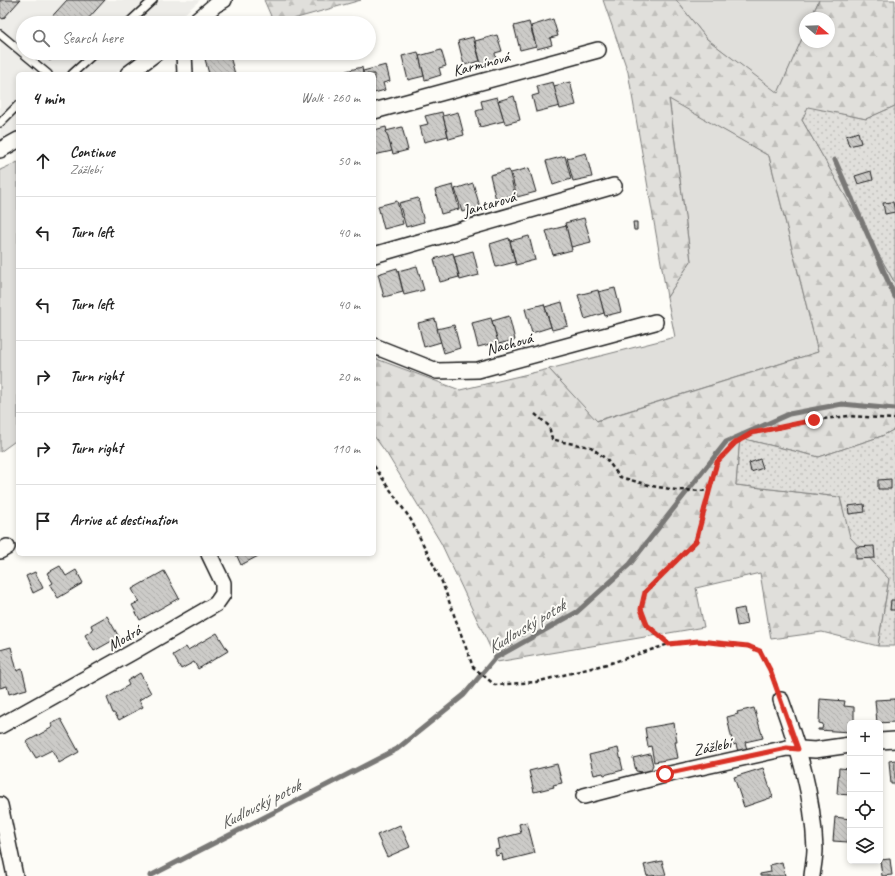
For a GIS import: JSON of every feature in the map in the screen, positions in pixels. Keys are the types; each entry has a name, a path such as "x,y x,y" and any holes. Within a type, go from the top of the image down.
{"street":[{"path":"202,16 215,5 224,0"},
{"name":"Karmínová","path":"376,110 598,50"},
{"path":"131,72 147,60"},
{"path":"184,60 185,72"},
{"path":"0,150 16,141"},
{"name":"Jantarová","path":"376,254 614,186"},
{"name":"Nachová","path":"376,347 437,371 478,370 655,322"},
{"name":"Modrá","path":"0,726 132,653 216,604 223,594 223,583 210,556"},
{"path":"781,700 798,749 811,804 815,850 812,876"},
{"path":"883,741 895,740"},
{"name":"Zážlebí","path":"584,796 665,774 787,748 815,750 847,745"},
{"path":"0,804 15,876"}],"lane":[{"path":"136,16 153,0"},
{"path":"0,34 16,47"},
{"path":"31,60 46,72"},
{"path":"74,72 87,60"},
{"path":"0,123 16,107"}],"path":[{"path":"535,414 550,426 552,438 563,442 591,447 607,460 620,477 652,486 676,490 710,491"},
{"path":"669,644 647,625 641,609 645,592 696,541 717,462 735,443 752,433 814,420 849,416 895,419"},
{"path":"376,469 411,520 442,582 473,667 495,685 536,682 611,663 669,644 699,641 748,646 760,651 770,670 781,700"}],"shaded area":[{"path":"0,0 200,0 182,16 16,16 16,60 131,60 117,72 16,72 16,133 0,142"}],"green space":[{"path":"264,0 361,0 304,16 271,16"},
{"path":"603,0 676,0 707,39 778,93 799,46 799,48 835,48 835,12 814,12 819,0 895,0 895,106 866,119 809,108 802,120 895,283 895,429 882,436 819,457 740,438 736,485 840,497 851,537 889,579 878,646 822,632 771,639 760,573 696,588 704,627 497,662 441,543 387,454 376,439 376,359 460,390 549,369 597,421 818,352 769,156 669,99 691,261 667,297 628,72"},
{"path":"676,0 819,0 814,12 799,12 799,46 778,94 707,39"},
{"path":"669,98 769,156 818,352 596,421 549,369 675,337 667,297 691,261"},
{"path":"895,106 895,283 802,120 808,107 866,119"},
{"path":"16,163 16,440 0,452 0,170"},
{"path":"895,429 895,646 878,646 889,579 850,537 840,497 736,485 740,438 819,457 882,436"}],"building":[{"path":"0,0 20,0 3,19 0,17"},
{"path":"67,0 105,0 91,16 52,16"},
{"path":"553,19 558,36 550,38 552,45 537,49 531,26"},
{"path":"529,22 536,46 520,50 514,26"},
{"path":"497,35 502,51 495,53 496,60 481,64 475,41"},
{"path":"473,37 480,61 464,65 458,41"},
{"path":"441,50 446,66 439,68 441,75 425,80 419,56"},
{"path":"418,52 424,76 408,80 402,56"},
{"path":"205,60 231,60 234,72 208,72"},
{"path":"386,65 390,81 383,83 385,90 376,92 376,72 363,71"},
{"path":"362,67 363,72 346,72"},
{"path":"553,82 560,106 536,112 532,96 539,94 537,86"},
{"path":"570,82 576,105 560,109 554,86"},
{"path":"514,96 520,120 505,124 498,101"},
{"path":"497,97 504,121 480,127 476,111 483,109 481,101"},
{"path":"442,112 448,136 424,142 420,126 428,124 425,116"},
{"path":"458,112 464,135 449,139 443,116"},
{"path":"386,127 392,151 376,155 376,130"},
{"path":"402,127 408,150 393,154 386,131"},
{"path":"858,132 861,143 849,146 846,136"},
{"path":"586,153 592,177 573,181 567,158"},
{"path":"565,156 571,179 553,185 546,161"},
{"path":"529,168 536,192 517,197 511,173"},
{"path":"509,170 515,195 496,200 490,175"},
{"path":"871,171 873,180 858,184 855,176"},
{"path":"473,183 480,207 462,212 455,189"},
{"path":"453,185 459,209 441,214 435,190"},
{"path":"418,198 424,222 406,227 399,203"},
{"path":"397,201 403,224 384,229 378,206"},
{"path":"893,202 895,212 885,214 883,203"},
{"path":"584,218 591,242 571,247 565,223"},
{"path":"633,222 637,222 637,230 634,230"},
{"path":"566,226 572,250 553,255 546,231"},
{"path":"529,236 535,260 516,265 510,241"},
{"path":"509,238 515,262 496,267 490,244"},
{"path":"473,251 479,275 460,280 454,256"},
{"path":"453,253 459,277 440,282 434,259"},
{"path":"417,266 424,290 404,295 398,271"},
{"path":"397,268 403,292 384,297 378,274"},
{"path":"615,288 621,312 605,316 598,292"},
{"path":"598,290 604,313 585,319 578,295"},
{"path":"562,302 568,326 552,330 545,307"},
{"path":"544,304 551,327 532,333 525,309"},
{"path":"509,316 515,340 498,344 492,321"},
{"path":"491,318 498,342 478,347 472,323"},
{"path":"435,319 441,342 424,347 418,323"},
{"path":"454,325 460,348 444,353 437,329"},
{"path":"760,459 763,468 751,472 749,463"},
{"path":"891,479 891,489 878,489 878,480"},
{"path":"864,504 865,512 849,514 848,506"},
{"path":"874,546 875,558 856,559 856,547"},
{"path":"237,556 258,556 241,565"},
{"path":"60,566 66,576 76,570 83,583 58,598 50,585 53,583 47,573"},
{"path":"164,571 179,598 140,620 132,605 139,602 132,589"},
{"path":"35,572 43,588 33,593 26,576"},
{"path":"891,600 895,600 895,610 890,610"},
{"path":"744,608 747,624 737,626 734,610"},
{"path":"107,616 119,637 94,651 85,635 93,630 91,625"},
{"path":"217,633 228,651 198,669 194,662 181,669 173,655 186,647 188,650"},
{"path":"11,647 17,671 22,669 27,689 9,694 7,686 0,688 0,650"},
{"path":"140,673 151,693 139,700 143,707 119,720 113,713 107,698 129,685 127,681"},
{"path":"820,699 845,701 844,706 854,707 854,720 847,720 847,732 818,730 822,729 823,724 819,723"},
{"path":"895,699 895,722 883,723 883,720 877,720 875,700"},
{"path":"754,708 763,738 745,742 747,750 738,752 736,744 733,745 727,717 738,714 737,712"},
{"path":"61,719 79,752 59,763 52,750 36,758 26,742 53,727 51,724"},
{"path":"674,723 678,758 654,762 651,746 648,747 645,728"},
{"path":"618,748 623,770 604,775 603,773 594,775 589,755"},
{"path":"650,754 653,765 649,773 636,771 633,758"},
{"path":"895,760 895,784 891,784 889,761"},
{"path":"557,764 562,783 553,785 554,787 534,792 529,771"},
{"path":"763,768 773,797 744,807 734,777"},
{"path":"839,768 847,769 847,795 837,794"},
{"path":"835,817 847,819 847,842 833,841"},
{"path":"527,822 535,853 503,861 502,854 496,856 495,850 500,849 498,839 521,833 519,824"},
{"path":"400,825 410,847 387,857 377,835"},
{"path":"890,859 892,875 882,876 880,864 883,864 883,860"},
{"path":"662,861 666,875 647,876 644,865"},
{"path":"782,862 785,876 760,876 760,874 771,872 770,865"}],"waterway":[{"path":"835,160 895,297"},
{"name":"Kudlovský potok","path":"150,876 397,749 464,695 495,658 577,612 630,564 726,442 789,414 842,404 895,409"}],"route":[{"path":"665,774 787,748 798,749 770,670 760,651 748,646 699,641 669,644 647,625 641,609 645,592 696,541 717,462 735,443 752,433 814,420"}]}
